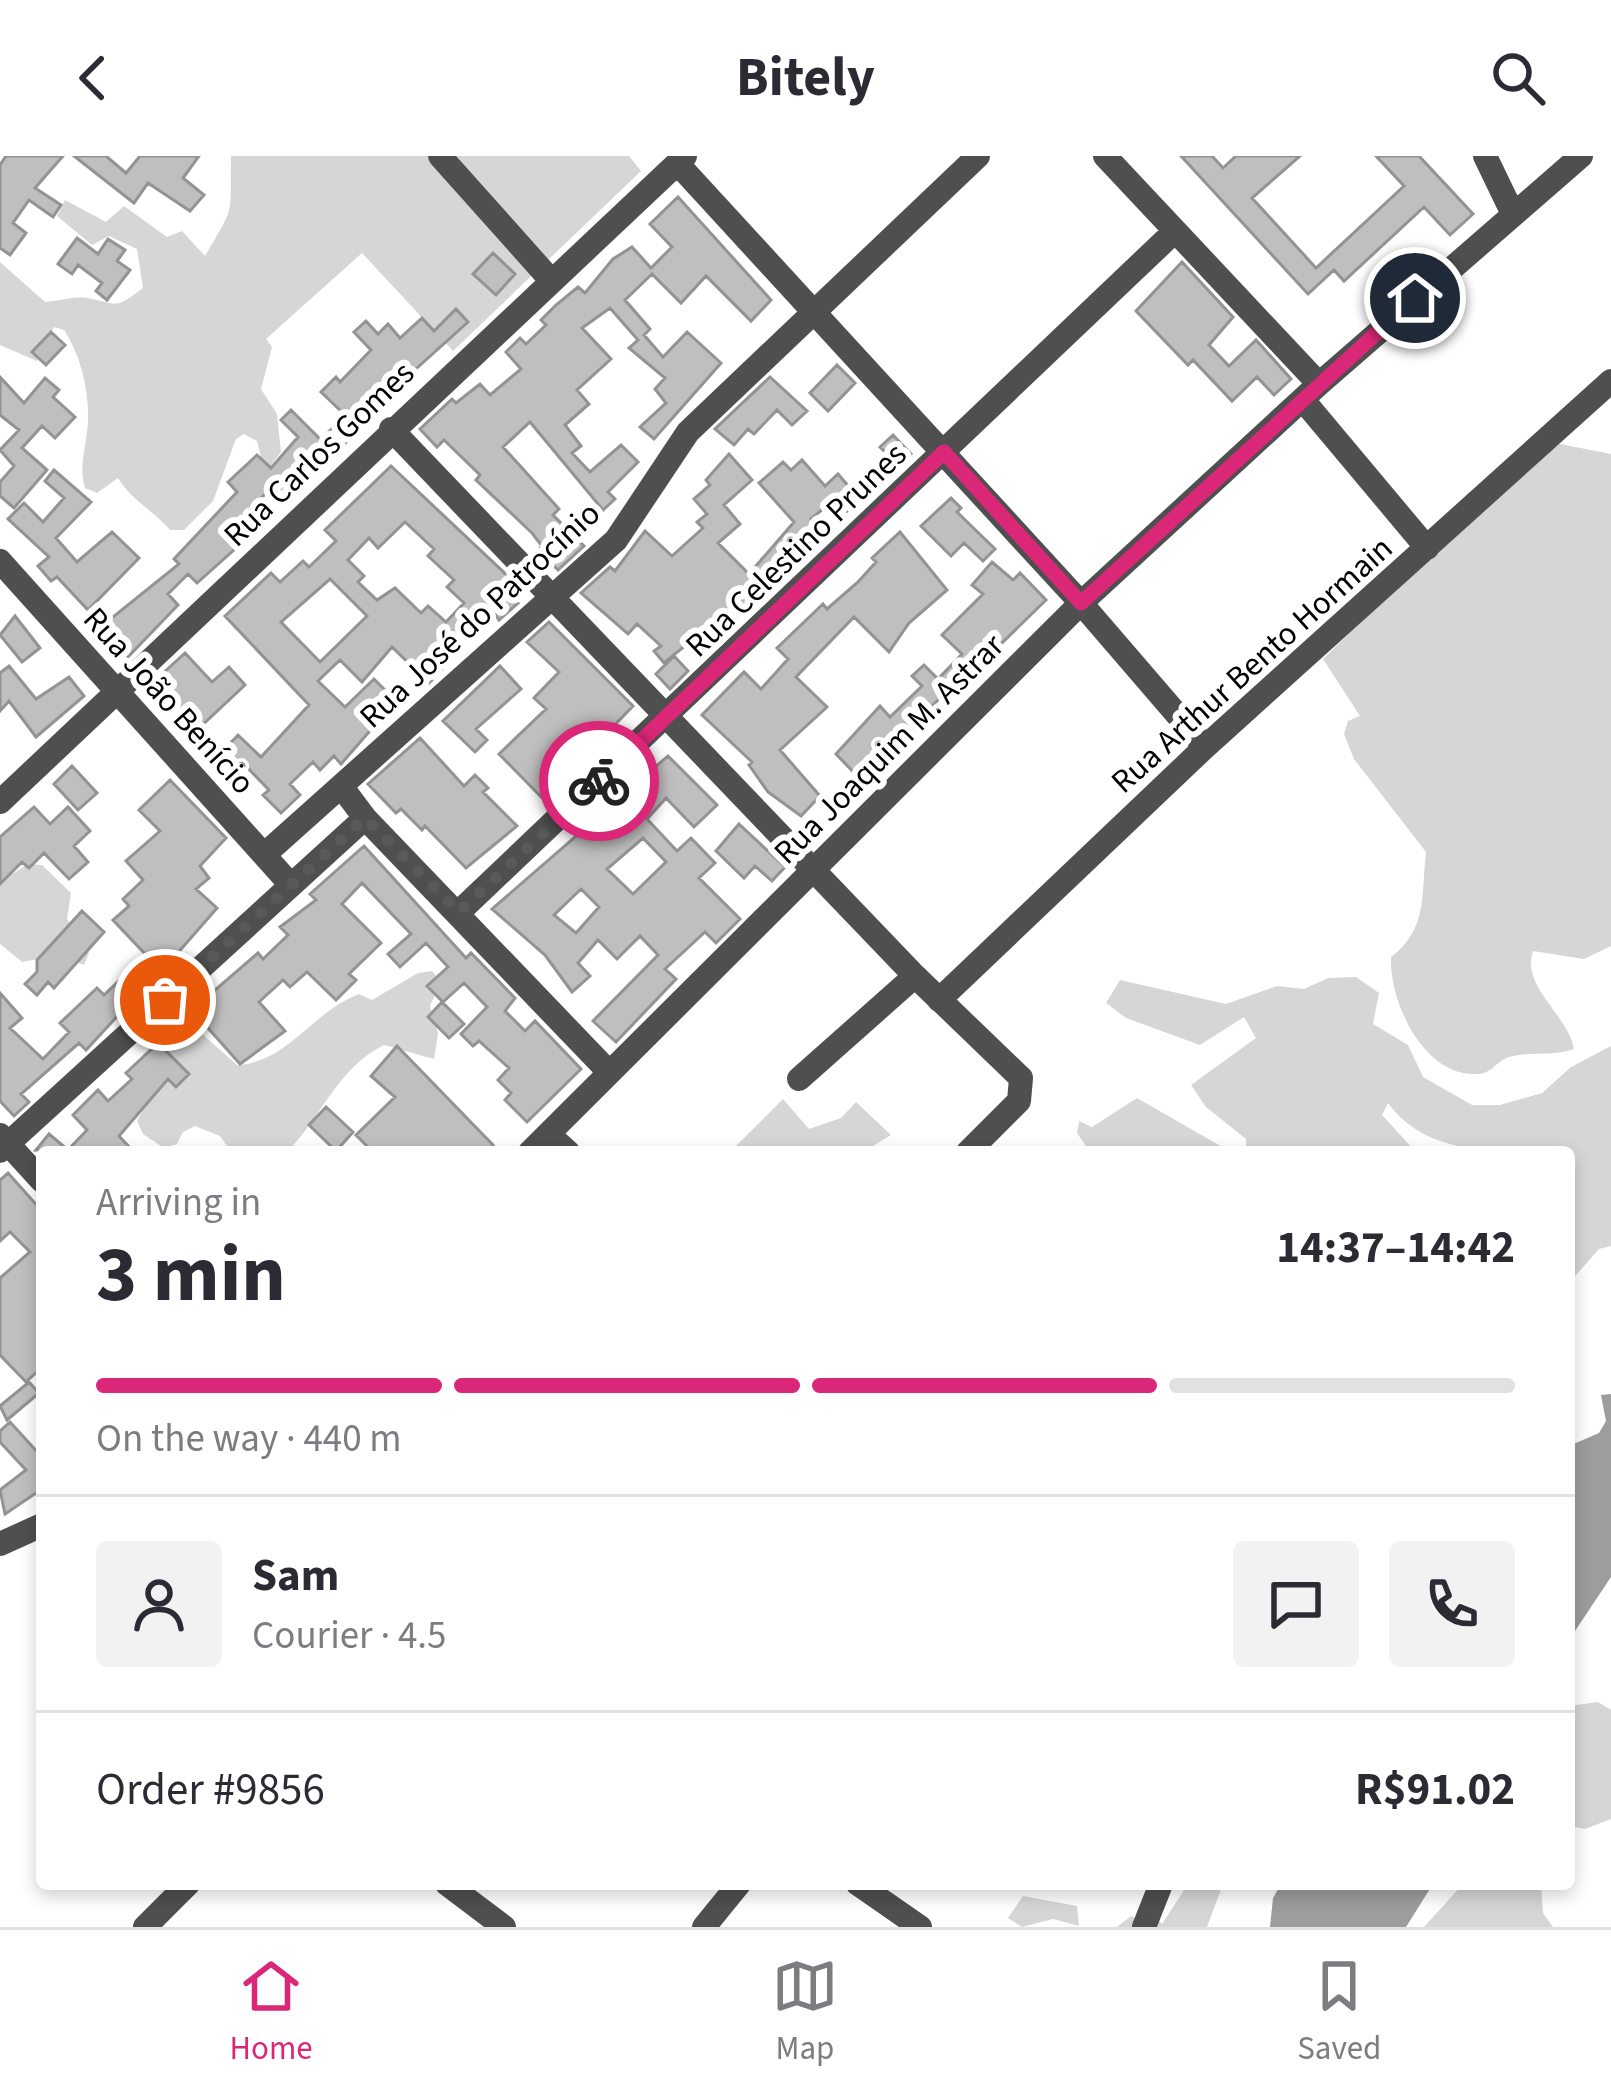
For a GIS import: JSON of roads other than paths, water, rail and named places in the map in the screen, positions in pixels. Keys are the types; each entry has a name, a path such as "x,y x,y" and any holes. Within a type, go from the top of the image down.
{"street":[{"path":"440,156 549,278"},
{"name":"Rua José do Patrocínio","path":"266,854 616,540 688,432 978,156"},
{"path":"1105,156 1311,392 1427,548"},
{"path":"1485,156 1512,212"},
{"name":"Rua Joaquim M. Astrar","path":"539,1143 607,1070 1081,603 1512,212 1581,156"},
{"path":"681,160 1205,747"},
{"name":"Rua Carlos Gomes","path":"0,802 549,278 681,160"},
{"name":"Rua Celestino Prunes","path":"459,912 1174,231"},
{"name":"Rua Arthur Bento Hormain","path":"939,1000 1205,747 1611,381"},
{"path":"391,429 812,870 1021,1078 1019,1101 974,1146"},
{"name":"Rua João Benício","path":"0,561 290,884"},
{"path":"341,786 365,818 607,1070"},
{"path":"36,1175 3,1144 365,818"},
{"path":"799,1079 915,976"},
{"path":"0,1544 36,1528"},
{"path":"145,1927 182,1890"},
{"path":"455,1890 504,1927"},
{"path":"704,1927 734,1890"},
{"path":"867,1890 920,1927"},
{"path":"1144,1927 1159,1890"},
{"path":"458,1927 477,1907"}]}
